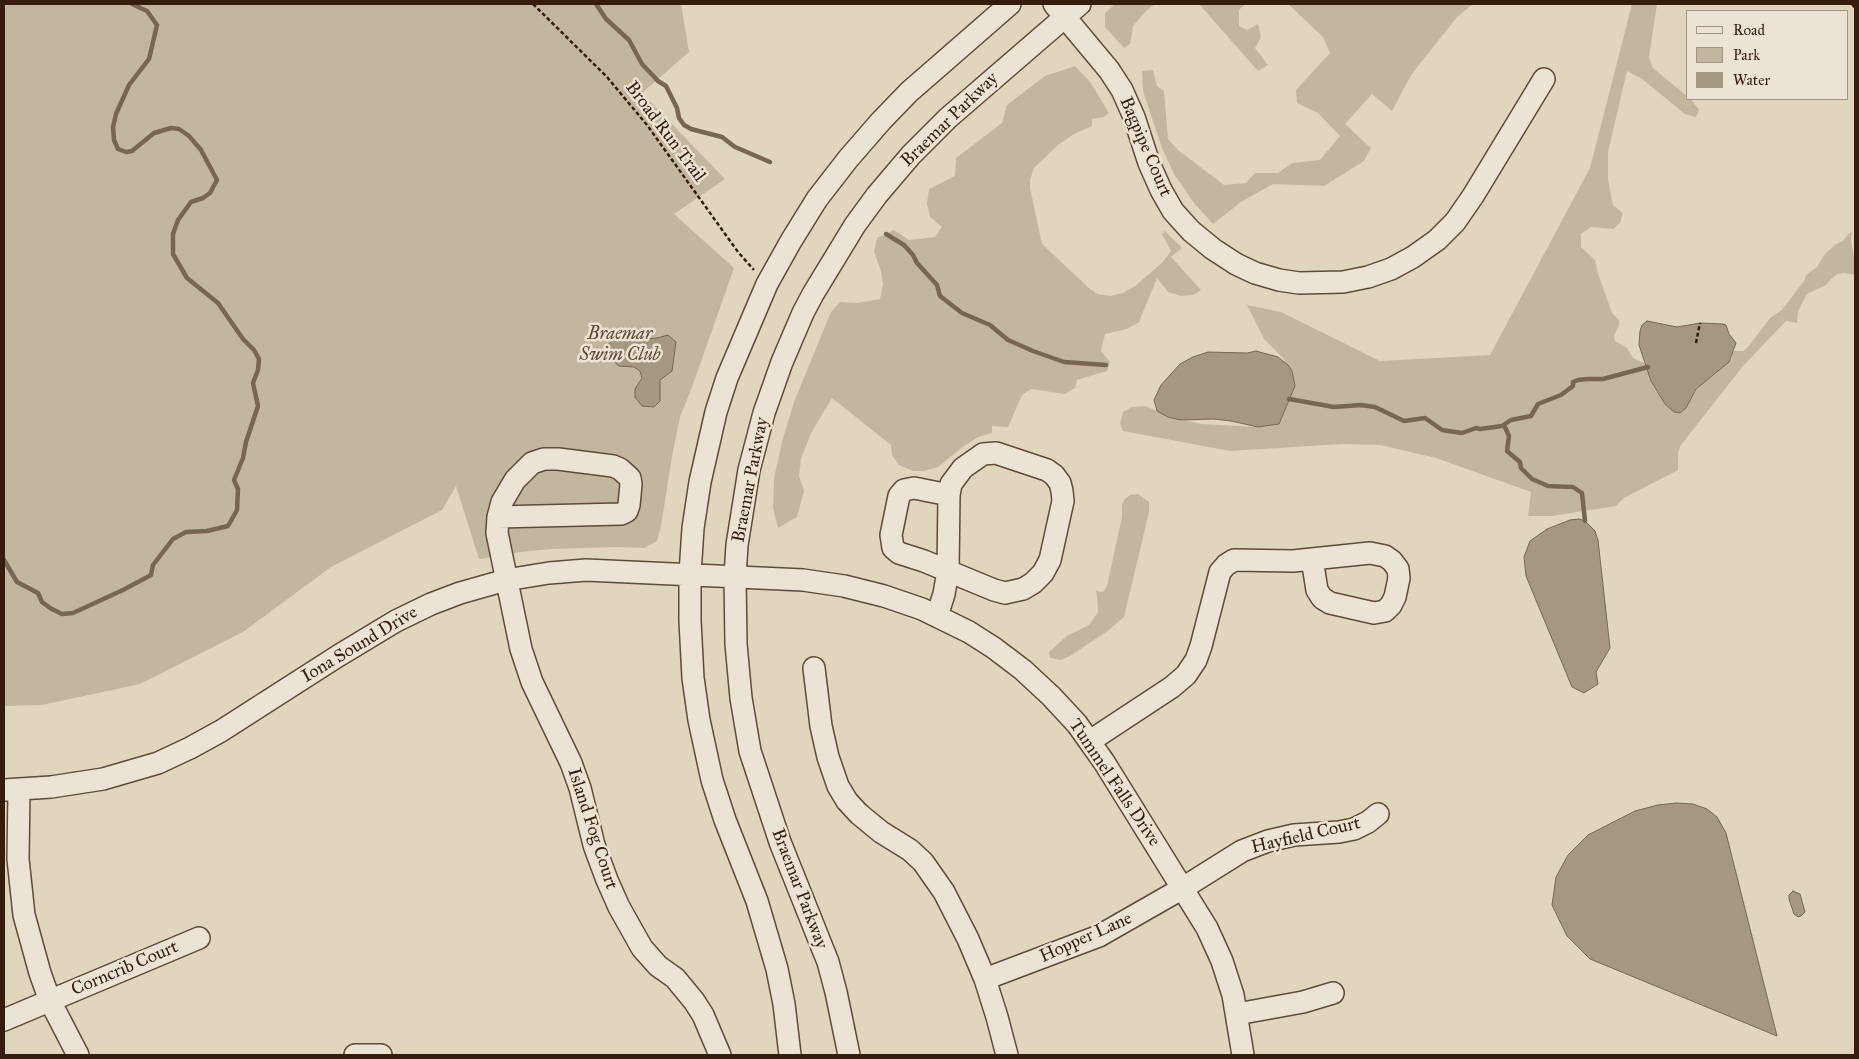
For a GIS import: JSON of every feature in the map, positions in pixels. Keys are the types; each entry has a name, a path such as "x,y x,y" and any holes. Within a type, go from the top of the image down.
{"street":[{"path":"790,1055 784,1004 777,969 757,901 724,820 712,780 693,678 690,574 693,528 700,482 716,412 727,378 767,284 791,241 818,199 848,159 909,92 1010,4"},
{"name":"Bagpipe Court","path":"1066,8 1122,90 1134,117 1148,163 1173,210 1191,231 1236,264 1255,273 1299,283 1343,282 1368,277 1391,269 1413,258 1437,240 1454,222 1473,196 1544,78"},
{"name":"Braemar Parkway","path":"849,1055 828,962 780,842 750,751 741,698 737,653 735,576 738,537 749,470 764,412 782,362 813,294 855,225 877,195 911,155 1066,8"},
{"path":"937,616 944,594 948,571 949,496 951,484 958,473 983,454 991,452 1047,470 1060,483 1063,501 1050,560 1043,573 1023,590 1005,593 994,590 948,571 900,553 894,548 891,535 899,496 904,490 914,488 949,496"},
{"path":"544,459 613,466 620,469 630,478 629,505 627,511 621,514 498,517 502,502 515,480 532,463 544,459"},
{"name":"Island Fog Court","path":"498,517 497,533 521,649 532,682 577,780 594,845 607,880 619,907 642,948 658,966 675,978 694,1001 703,1015 720,1055"},
{"path":"1090,741 1172,687 1186,675 1196,660 1220,572 1226,565 1234,560 1243,559 1267,561 1312,560"},
{"name":"Iona Sound Drive","path":"11,790 51,787 103,779 158,763 221,731 396,621 431,604 460,593 506,580 549,573 586,570 735,576"},
{"name":"Tummel Falls Drive","path":"735,576 803,580 844,586 884,596 937,616 994,648 1023,670 1051,696 1090,741 1207,928 1222,961 1237,1014 1243,1055"},
{"path":"814,668 821,726 828,757 838,786 847,801 859,814 881,832 910,850 923,862 944,892 959,918 985,980 1007,1055"},
{"path":"11,790 24,915 50,1001 78,1055"},
{"name":"Hayfield Court","path":"1183,888 1242,851 1268,841 1294,835 1354,829 1378,814"},
{"name":"Hopper Lane","path":"985,980 1099,936 1183,888"},
{"name":"Corncrib Court","path":"5,1016 50,1001 199,938"},
{"path":"1237,1014 1303,1002 1333,994"},
{"path":"355,1055 381,1055"}],"path":[{"name":"Broad Run Trail","path":"533,4 618,91 646,125 738,252 767,284"},
{"path":"1852,4 1855,8"},
{"path":"1696,343 1700,323"}],"green space":[{"name":"Braemar Swim Club","path":"4,4 681,4 689,52 642,93 725,179 674,214 734,268 680,417 657,541 644,548 551,549 479,559 456,486 442,510 331,567 243,632 140,684 42,705 4,706"},
{"path":"1115,4 1155,4 1133,26 1130,44 1124,48 1105,27 1105,13"},
{"path":"1199,4 1245,4 1239,10 1239,26 1247,30 1258,24 1261,37 1255,48 1268,65 1258,71"},
{"path":"1288,4 1473,4 1457,17 1411,75 1392,111 1372,94 1345,124 1371,148 1364,161 1324,186 1273,184 1241,202 1213,224 1194,203 1174,174 1162,148 1143,91 1142,71 1153,70 1157,86 1164,91 1168,139 1178,150 1224,185 1246,183 1255,173 1278,173 1292,163 1320,160 1340,136 1318,113 1297,103 1296,90 1330,53 1323,37"},
{"path":"1632,4 1657,4 1649,57 1653,68 1686,95 1686,100 1692,100 1699,110 1696,117 1685,114 1642,79 1627,71 1608,152 1608,179 1613,205 1623,213 1620,223 1613,229 1591,227 1581,234 1581,247 1595,260 1612,313 1619,320 1619,326 1614,335 1615,341 1627,348 1633,358 1646,364 1651,381 1665,404 1680,413 1696,389 1732,358 1732,351 1743,351 1748,347 1770,318 1782,310 1804,281 1806,275 1817,267 1825,254 1852,232 1851,240 1855,263 1855,275 1838,274 1826,285 1807,294 1798,311 1797,323 1786,321 1743,366 1681,445 1678,452 1678,470 1624,498 1616,506 1552,516 1528,516 1531,492 1436,458 1380,445 1343,444 1230,451 1123,431 1120,424 1123,412 1132,407 1145,406 1168,417 1202,424 1258,427 1279,424 1295,386 1292,371 1283,358 1264,339 1247,305 1281,312 1380,361 1490,355 1590,168"},
{"path":"1075,66 1091,83 1109,113 1104,117 1092,119 1092,126 1074,134 1058,145 1034,168 1030,180 1030,188 1042,244 1090,289 1098,294 1111,296 1123,293 1135,286 1162,263 1171,251 1162,234 1165,231 1182,248 1171,257 1201,290 1193,295 1181,296 1168,292 1157,278 1139,322 1127,329 1105,334 1101,351 1110,362 1107,371 1077,380 1075,388 1065,394 1031,389 1022,395 1008,427 992,426 992,433 978,437 938,467 924,471 913,471 899,465 892,455 891,445 832,398 811,433 801,459 799,476 804,491 797,517 778,528 773,508 774,478 794,402 831,312 840,302 856,303 880,299 883,284 881,271 874,252 877,238 894,230 909,240 935,237 942,227 930,217 927,204 929,189 955,176 956,158 1002,123 1007,105 1045,76"},
{"path":"1138,494 1149,502 1149,512 1124,617 1109,630 1070,656 1061,660 1050,658 1049,652 1067,636 1089,625 1098,612 1096,591 1103,592 1107,586 1122,517 1122,504 1130,495"}],"water":[{"path":"1647,321 1677,327 1700,323 1723,324 1726,325 1729,334 1736,343 1729,362 1696,389 1686,408 1680,413 1674,412 1665,404 1651,381 1639,345 1642,325"},
{"path":"622,333 645,339 668,335 676,342 672,371 660,380 660,401 654,407 642,406 635,397 635,389 642,378 640,371 634,367 619,366 610,358 609,344 614,337"},
{"path":"1256,351 1278,357 1292,371 1295,386 1279,424 1258,427 1214,419 1181,420 1168,417 1157,411 1154,400 1161,385 1180,364 1208,352 1247,353"},
{"path":"1579,519 1585,521 1595,531 1598,540 1610,648 1596,672 1598,684 1584,693 1572,687 1526,576 1524,557 1530,541 1547,529 1570,520"},
{"path":"1676,803 1693,804 1707,809 1717,817 1726,833 1777,1036 1590,959 1567,936 1552,905 1556,877 1568,855 1588,835 1635,811"},
{"path":"1793,891 1800,894 1805,912 1798,917 1794,914 1789,899 1789,895"}],"waterway":[{"path":"4,560 17,582 38,593 42,602 62,614 73,613 151,575 153,565 173,539 186,532 207,531 228,526 237,510 238,489 234,480 243,458 246,442 258,406 253,383 258,370 259,359 218,303 187,278 173,254 173,234 178,220 191,202 203,198 210,193 217,180 201,150 189,136 179,129 171,128 154,133 132,151 126,152 118,149 114,140 113,127 116,114 129,85 149,59 157,25 147,11 132,4"},
{"path":"596,4 606,19 629,40 642,64 658,81 666,86 677,108 679,118 684,125 691,129 722,137 735,147 770,162"},
{"path":"886,234 904,245 937,285 940,296 962,313 990,325 1008,340 1033,351 1064,362 1106,365"},
{"path":"1289,399 1334,407 1361,405 1375,407 1404,421 1425,418 1442,430 1462,433 1476,428 1502,426 1511,420 1531,416 1538,404 1561,395 1573,386 1573,382 1578,380 1603,379 1648,367"},
{"path":"1504,425 1509,436 1507,451 1520,462 1521,468 1532,479 1548,486 1573,487 1582,493 1585,521"}]}
